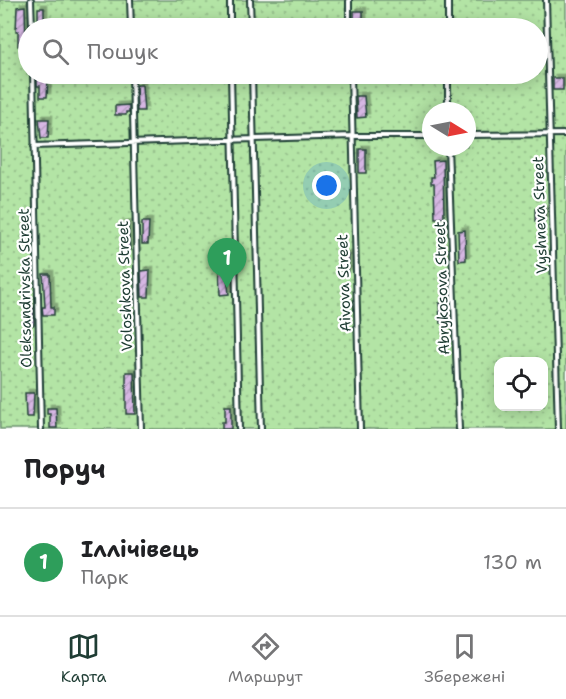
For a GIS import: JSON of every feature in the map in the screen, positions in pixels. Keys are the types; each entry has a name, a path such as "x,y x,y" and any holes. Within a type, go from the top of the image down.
{"lane":[{"path":"31,0 32,18"},
{"path":"130,0 130,18"},
{"path":"230,0 230,18"},
{"path":"250,0 251,18"},
{"path":"349,0 349,18"},
{"path":"448,0 448,18"},
{"name":"Vyshneva Street","path":"546,0 547,18"},
{"name":"Vyshneva Street","path":"548,67 558,429"},
{"name":"Oleksandrivska Street","path":"33,84 40,429"},
{"name":"Voloshkova Street","path":"132,84 141,429"},
{"path":"231,84 239,429"},
{"path":"252,84 261,429"},
{"name":"Aivova Street","path":"351,84 360,429"},
{"path":"448,84 448,102"},
{"path":"476,135 566,134"},
{"path":"34,146 352,136 422,136"},
{"name":"Abrykosova Street","path":"448,156 459,429"}],"green space":[{"path":"0,0 566,0 566,429 0,429"}],"building":[{"path":"25,6 25,18 18,18 18,31 16,31 17,7"},
{"path":"38,8 44,8 44,18 38,18"},
{"path":"354,11 363,11 363,18 354,18"},
{"path":"553,78 563,78 563,90 553,90"},
{"path":"37,84 48,84 47,97 40,97 40,86"},
{"path":"136,85 142,85 144,111 137,111"},
{"path":"356,96 364,96 366,117 357,118"},
{"path":"129,105 129,112 126,112 126,115 115,115 115,106"},
{"path":"39,119 49,119 48,138 41,138"},
{"path":"359,149 366,149 366,173 359,173"},
{"path":"443,160 444,218 435,218 434,184 431,184 431,177 434,177 433,161"},
{"path":"535,209 545,209 545,221 535,221"},
{"path":"142,222 149,222 148,244 142,244"},
{"path":"121,224 128,224 130,250 123,250"},
{"path":"465,230 466,260 459,261 458,231"},
{"path":"339,255 349,255 348,273 341,273"},
{"path":"219,268 226,268 229,294 220,295"},
{"path":"150,270 149,297 142,297 141,271"},
{"path":"43,274 50,274 51,307 54,307 54,315 43,315 42,307 45,307"},
{"path":"439,303 448,303 448,323 440,323"},
{"path":"27,307 34,307 34,325 28,325"},
{"path":"126,372 134,372 135,414 126,414"},
{"path":"25,393 34,393 33,417 26,417"},
{"path":"225,406 231,406 231,429 222,429 222,422 225,422"},
{"path":"47,408 56,408 57,428 50,428 50,414 47,414"}],"place":[{"name":"Іллічівець","path":"227,288"}]}
